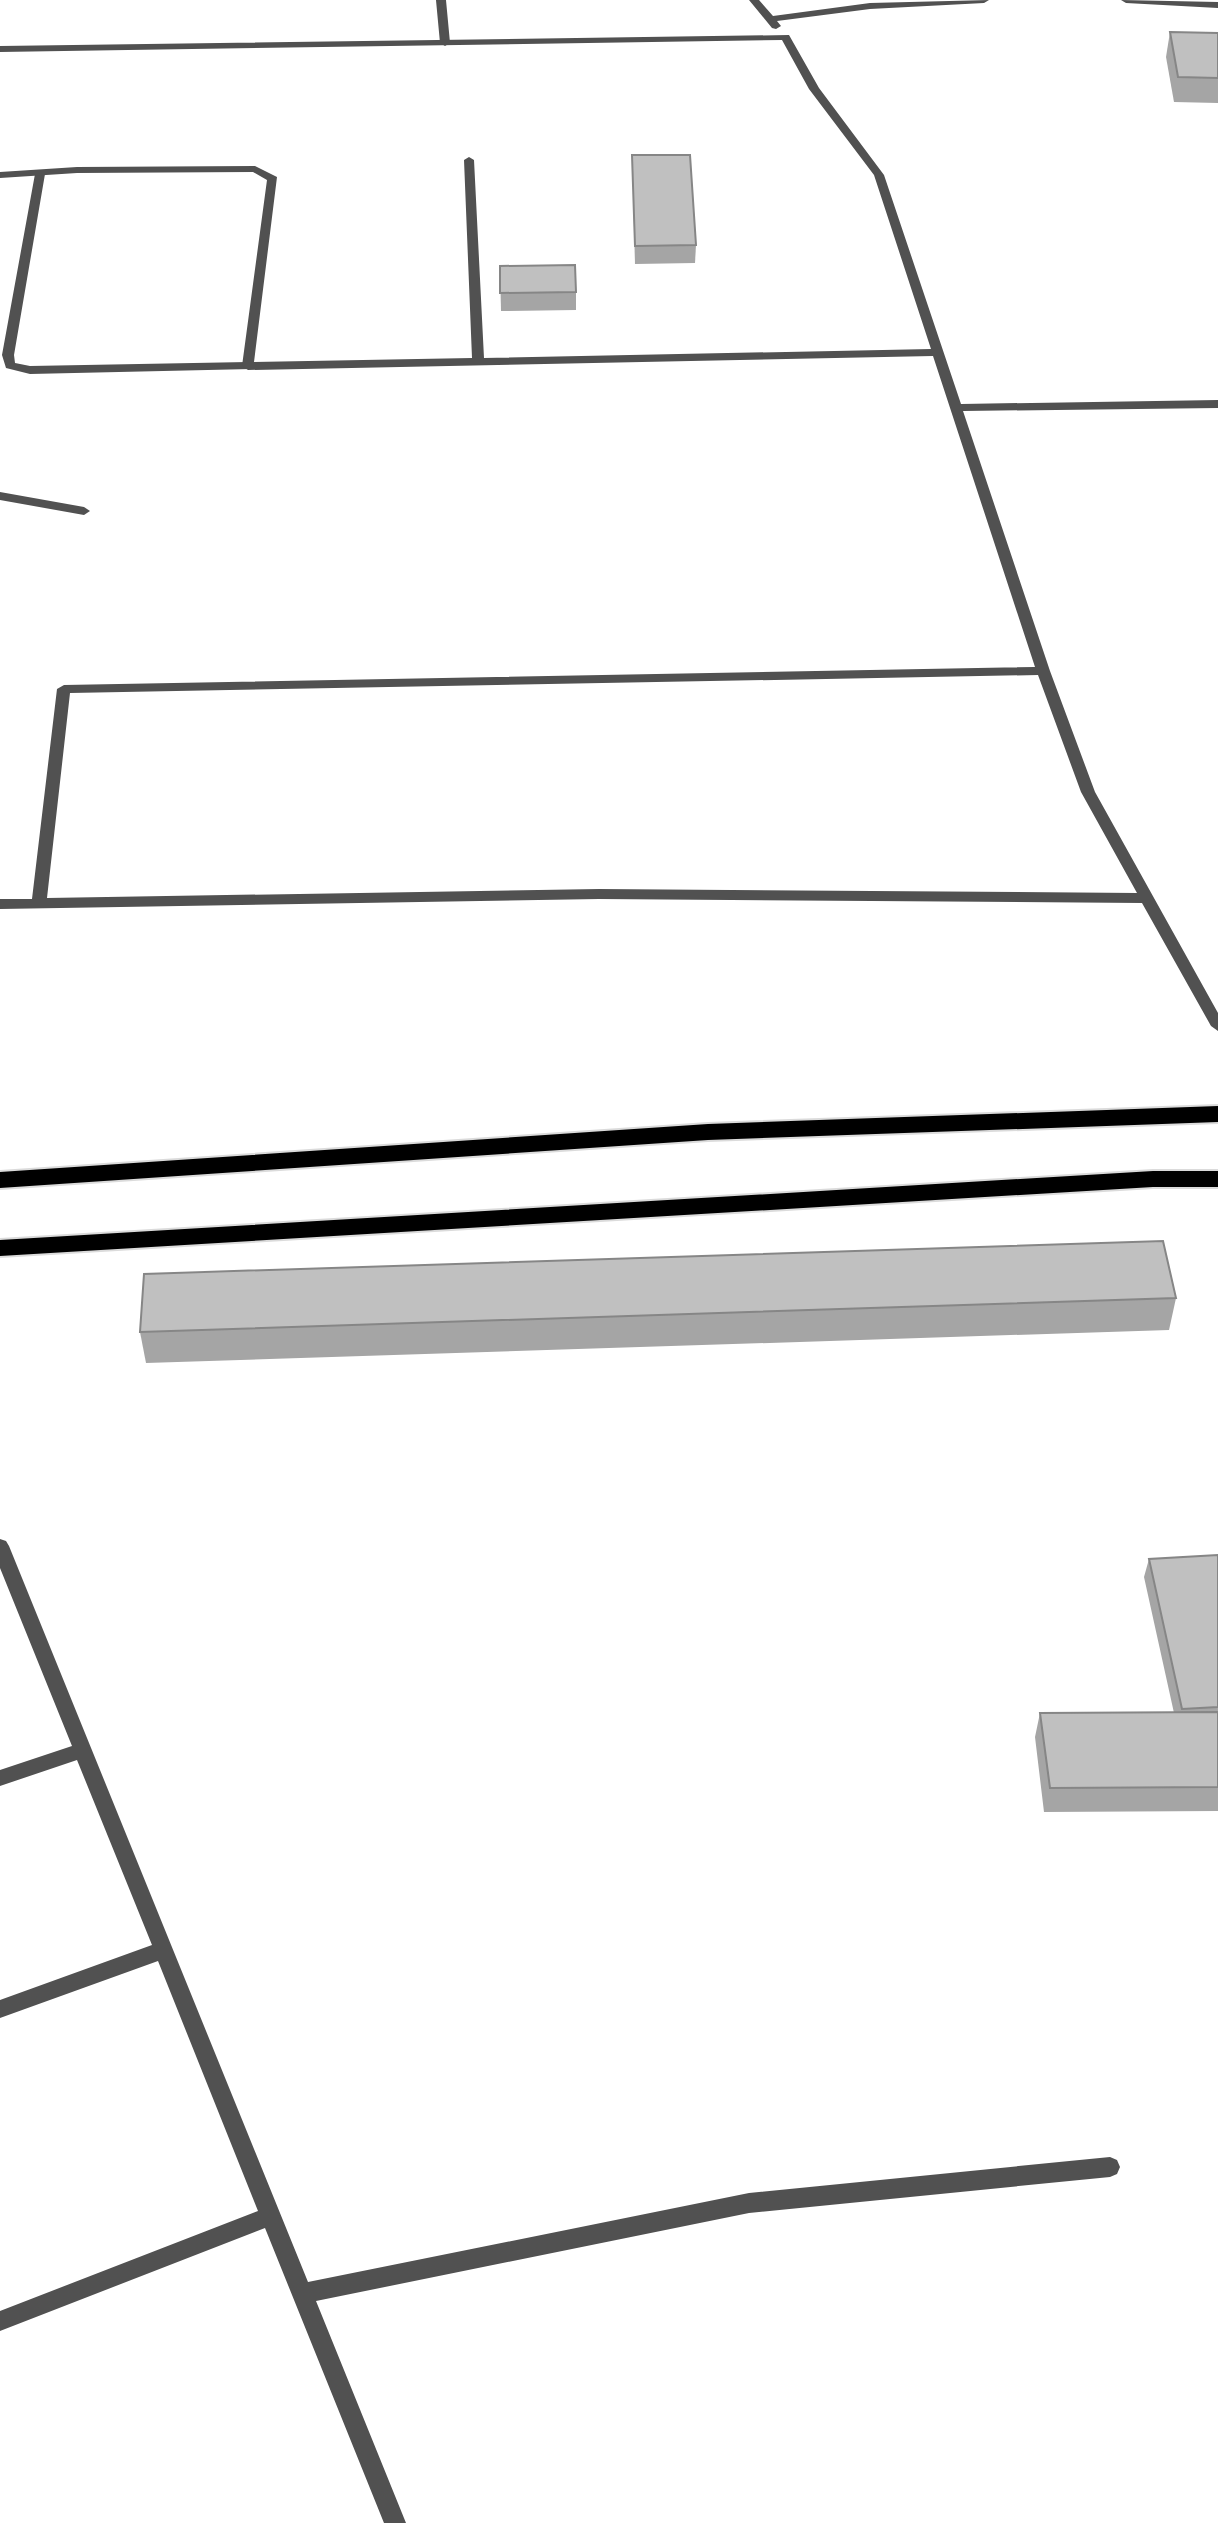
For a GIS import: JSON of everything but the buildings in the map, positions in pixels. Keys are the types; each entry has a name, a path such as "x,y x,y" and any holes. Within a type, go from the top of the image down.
{"highway":[{"path":"0,1180 708,1132 1218,1114"},
{"path":"0,1248 1153,1179 1218,1179"}],"street":[{"path":"441,0 445,43"},
{"path":"754,0 785,37 814,89 879,175 1043,671 1088,792 1218,1026"},
{"path":"770,19 870,6 984,0"},
{"path":"1126,0 1218,5"},
{"path":"0,49 785,37"},
{"path":"469,160 478,361"},
{"path":"0,175 91,170 255,169 265,172 273,179 248,366"},
{"path":"40,174 8,355 10,365 30,370 937,352"},
{"path":"956,408 1218,404"},
{"path":"0,496 84,511"},
{"path":"39,902 64,689 1043,671"},
{"path":"0,904 599,894 1147,898"},
{"path":"0,1546 395,2523"},
{"path":"0,1778 82,1750"},
{"path":"0,2009 163,1950"},
{"path":"302,2294 720,2208 1110,2167"},
{"path":"0,2321 270,2216"}]}
